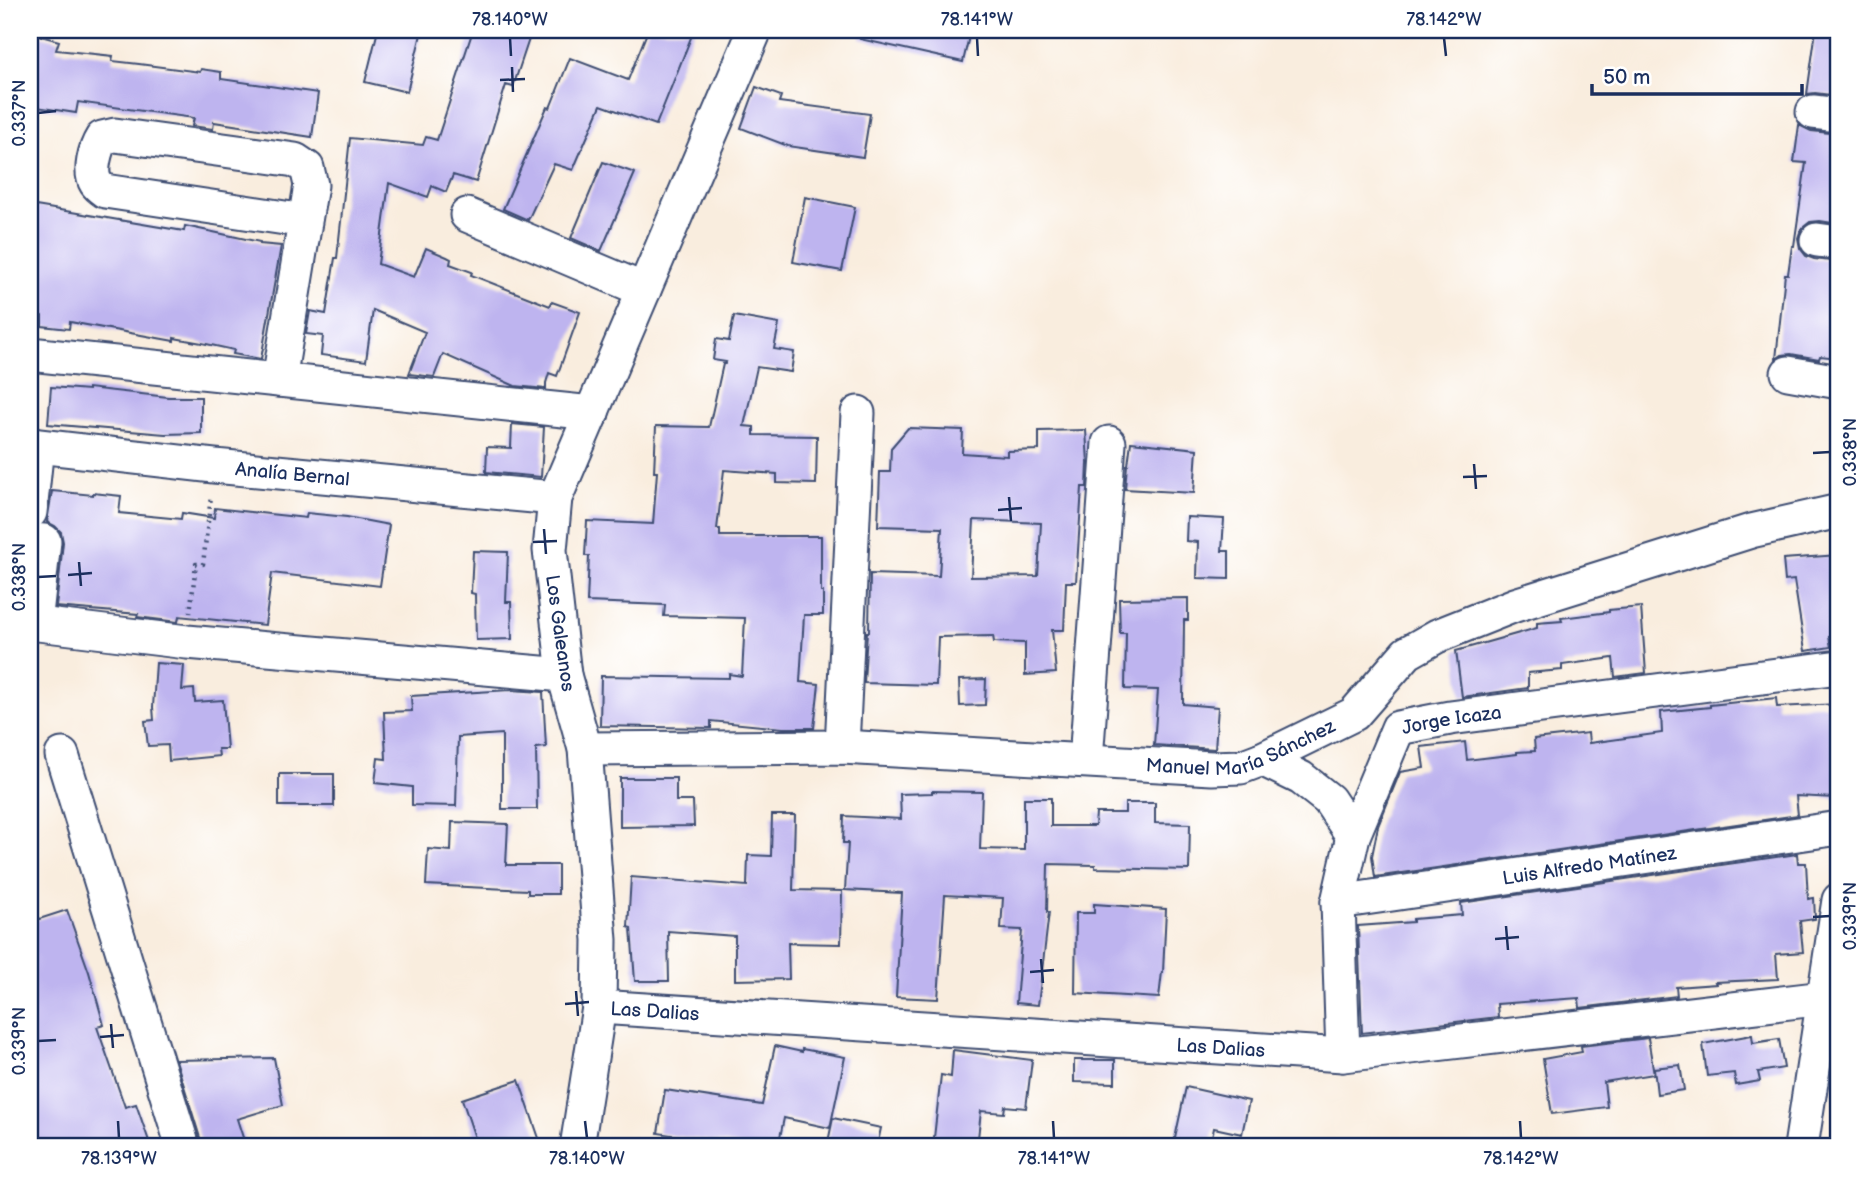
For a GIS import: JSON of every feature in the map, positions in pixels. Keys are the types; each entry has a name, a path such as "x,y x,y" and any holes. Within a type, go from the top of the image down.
{"street":[{"name":"Los Galeanos","path":"577,1147 598,1007 600,940 585,749 564,675 550,550 555,498 755,30"},
{"path":"279,380 311,185 307,168 295,160 115,135 102,138 97,145 93,174 97,185 105,191 305,221"},
{"path":"467,215 644,290"},
{"path":"30,354 592,413"},
{"path":"1788,373 1839,382"},
{"path":"842,747 858,413"},
{"path":"1086,760 1109,443"},
{"path":"30,512 34,446"},
{"name":"Analía Bernal","path":"34,446 555,498"},
{"name":"Manuel María Sánchez","path":"585,749 842,747 1212,768 1241,767 1354,714 1407,653 1437,636 1515,605 1712,543 1839,510"},
{"path":"30,540 44,541 32,623 187,642 564,675"},
{"name":"Jorge Icaza","path":"1343,1055 1338,902 1353,836 1398,728 1450,718 1839,667"},
{"path":"1354,714 1379,728 1398,728"},
{"path":"62,755 183,1147"},
{"path":"1262,759 1301,778 1329,800 1353,836"},
{"name":"Luis Alfredo Matínez","path":"1338,902 1839,828"},
{"path":"1801,1147 1832,999 1839,900"},
{"name":"Las Dalias","path":"598,1007 1343,1055 1832,999"}],"path":[{"path":"187,642 196,564 203,564 214,466"}],"building":[{"path":"378,30 422,30 407,92 365,82"},
{"path":"473,30 532,30 513,87 506,85 476,182 453,175 446,192 432,186 428,197 389,183 378,264 414,277 426,248 451,259 450,264 472,272 471,275 550,306 552,302 580,312 557,376 549,373 546,389 515,386 443,354 434,377 409,374 425,332 373,310 366,361 321,355 323,336 306,334 310,311 326,314 337,258 350,138 423,145 426,137 437,140"},
{"path":"648,30 694,30 656,125 601,105 573,170 554,164 528,220 503,209 570,58 628,80"},
{"path":"861,30 970,32 963,62 860,39"},
{"path":"1816,30 1839,30 1839,96 1807,94"},
{"path":"30,33 59,41 56,50 113,56 112,61 200,72 201,69 221,72 221,79 318,93 312,137 214,122 213,129 192,126 194,118 78,102 76,113 30,106"},
{"path":"756,87 781,96 779,102 870,114 863,157 788,146 741,128"},
{"path":"1799,125 1811,131 1839,134 1839,224 1810,222 1801,229 1798,238 1800,248 1806,256 1839,262 1839,358 1820,356 1819,359 1791,354 1776,359 1785,274 1788,274 1794,246 1806,163 1794,162"},
{"path":"603,162 635,173 601,251 571,238"},
{"path":"805,197 855,207 842,271 793,262"},
{"path":"30,205 184,231 185,226 260,244 281,246 261,359 233,354 234,350 202,343 174,338 174,341 70,322 69,329 42,326 42,316 30,314"},
{"path":"734,316 779,324 774,349 794,352 791,372 757,367 744,426 754,427 754,435 817,436 816,484 777,483 777,474 724,470 717,529 720,529 720,536 821,536 823,615 804,615 800,682 819,684 814,728 783,728 711,721 711,728 600,726 601,676 742,676 745,618 664,616 665,605 587,602 589,556 585,556 587,521 653,524 657,472 654,472 656,426 709,427 723,364 726,362 713,360 716,339 729,341"},
{"path":"51,387 88,388 168,397 201,397 201,433 165,434 48,424"},
{"path":"512,424 544,427 541,477 486,472 487,447 511,448"},
{"path":"908,428 963,430 962,453 1007,456 1007,451 1039,450 1039,431 1086,430 1087,487 1082,487 1076,582 1066,582 1064,630 1052,630 1056,673 1025,675 1025,643 994,642 993,636 938,637 936,685 864,683 869,632 870,574 939,576 942,528 878,526 880,472 890,472 891,448","holes":["974,520 1041,523 1038,576 971,577"]},
{"path":"1131,442 1197,449 1194,493 1125,489"},
{"path":"52,491 121,496 119,513 181,519 182,513 214,518 215,508 306,518 307,513 389,525 380,586 272,573 265,625 179,616 178,622 137,617 138,614 56,607 63,542 61,532 47,522"},
{"path":"1187,517 1224,519 1222,551 1229,551 1229,579 1197,578 1198,542 1186,541"},
{"path":"473,551 508,552 506,602 511,602 512,639 476,640 475,594 471,593"},
{"path":"1839,555 1839,636 1829,637 1831,647 1805,651 1794,580 1785,581 1783,559"},
{"path":"1188,598 1188,620 1184,620 1183,704 1218,707 1215,749 1154,745 1158,690 1125,689 1126,633 1120,633 1119,599"},
{"path":"1641,607 1646,673 1615,677 1613,658 1562,665 1562,670 1528,673 1528,688 1462,697 1456,651 1537,628 1537,623"},
{"path":"156,663 184,665 182,690 194,689 195,702 223,700 227,749 218,749 219,756 169,761 168,745 148,746 145,721 154,720"},
{"path":"986,679 985,705 960,706 959,680"},
{"path":"510,690 543,692 546,747 536,748 537,809 502,809 502,734 458,737 456,806 412,805 412,787 375,783 378,758 386,759 384,712 412,711 411,696"},
{"path":"1776,698 1777,707 1839,704 1836,798 1796,796 1798,815 1375,877 1372,856 1378,826 1400,772 1424,768 1421,747 1465,742 1467,760 1517,754 1535,751 1534,739 1588,733 1589,743 1662,733 1661,712"},
{"path":"279,774 334,774 334,806 279,806"},
{"path":"620,778 676,778 676,801 693,801 694,826 620,827"},
{"path":"932,791 982,792 980,849 1024,850 1024,798 1051,798 1051,826 1095,826 1096,813 1125,813 1125,803 1155,803 1155,823 1190,824 1189,870 1048,864 1049,912 1038,1005 1016,1003 1022,930 1001,929 1003,898 945,895 938,999 896,997 902,893 845,890 848,843 843,843 844,816 901,819 900,794"},
{"path":"772,815 795,815 793,890 842,891 841,944 788,943 789,979 735,980 735,936 668,931 669,981 635,981 631,928 628,927 631,877 747,886 748,855 771,856"},
{"path":"452,822 508,824 506,865 558,865 558,894 426,885 428,849 451,851"},
{"path":"1797,854 1798,863 1806,863 1808,899 1814,898 1815,919 1800,921 1803,952 1776,954 1778,979 1676,987 1677,996 1580,1008 1579,998 1497,1004 1498,1017 1362,1033 1358,926 1462,915 1461,903"},
{"path":"1094,904 1166,909 1159,998 1075,993 1076,913 1094,913"},
{"path":"67,910 104,1025 97,1027 125,1107 136,1104 151,1147 30,1147 30,922"},
{"path":"1752,1035 1753,1043 1779,1039 1784,1068 1758,1072 1760,1081 1736,1085 1734,1073 1707,1076 1703,1044"},
{"path":"1648,1038 1654,1074 1604,1082 1607,1107 1552,1114 1543,1059 1582,1052 1581,1046"},
{"path":"775,1046 845,1057 830,1128 784,1118 778,1147 751,1147 658,1133 665,1090 762,1105"},
{"path":"953,1050 1032,1060 1026,1108 1005,1106 1004,1113 981,1111 977,1147 933,1147 941,1075 951,1077"},
{"path":"274,1058 283,1105 237,1119 246,1147 202,1147 176,1060"},
{"path":"1074,1060 1115,1060 1115,1083 1074,1082"},
{"path":"1680,1065 1684,1090 1657,1094 1654,1068"},
{"path":"519,1080 542,1147 478,1147 462,1099"},
{"path":"1186,1087 1249,1101 1242,1134 1214,1128 1210,1147 1174,1143"},
{"path":"833,1118 881,1128 877,1147 827,1147"}]}
